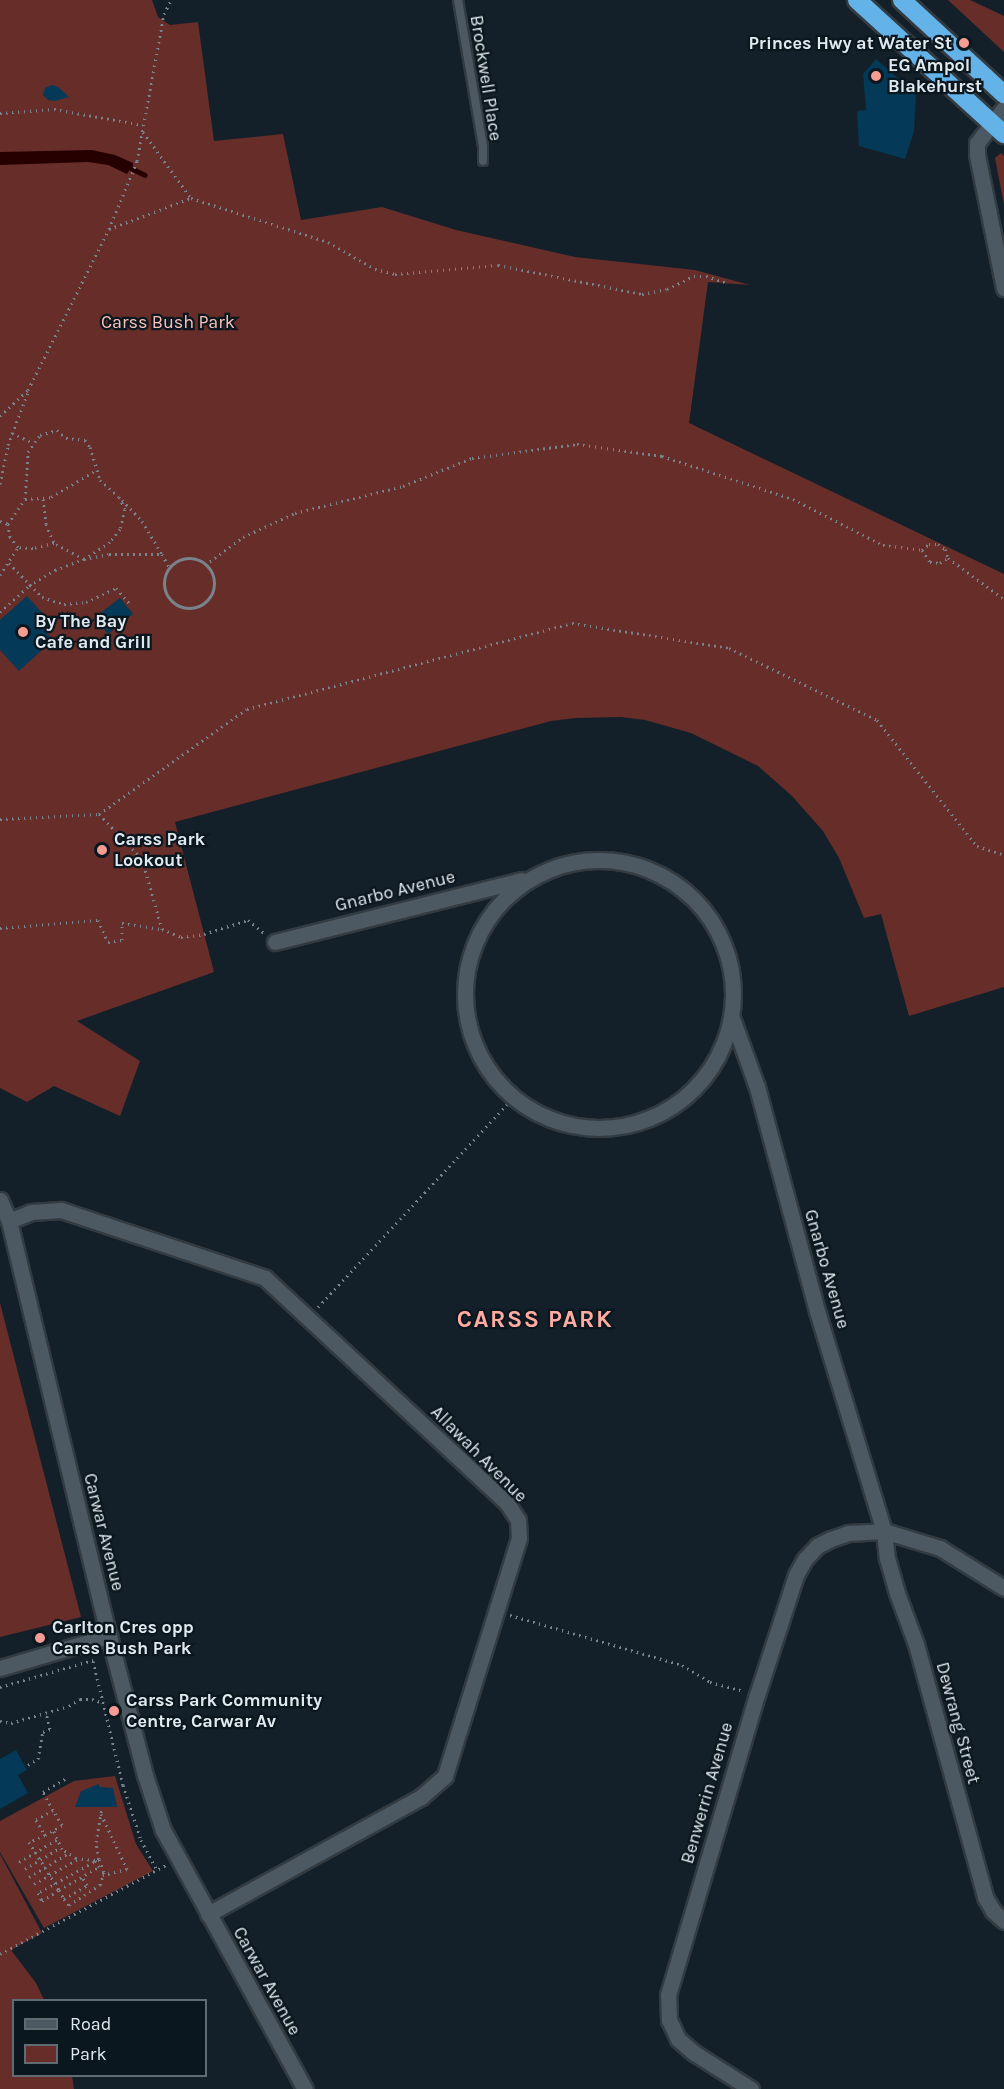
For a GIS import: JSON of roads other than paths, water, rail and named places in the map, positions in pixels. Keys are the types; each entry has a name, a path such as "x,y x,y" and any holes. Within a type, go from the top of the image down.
{"highway":[{"path":"857,0 998,128"},
{"path":"902,0 1004,93"}],"street":[{"path":"1004,108 998,128 977,143 976,155 1004,288"},
{"name":"Gnarbo Avenue","path":"275,942 524,879 566,865 590,860 637,865 673,882 708,915 727,952 734,977 735,999 732,1018 720,1053 696,1087 667,1109 647,1120 627,1125 587,1127 549,1119 513,1098 484,1065 467,1018 466,969 478,931 489,912 524,879"},
{"name":"Gnarbo Avenue","path":"732,1018 757,1087 817,1311 884,1531"},
{"name":"Carwar Avenue","path":"0,1200 9,1221 109,1636 163,1830 302,2088"},
{"name":"Allawah Avenue","path":"9,1221 31,1212 61,1210 265,1278 507,1503 518,1520 519,1538 448,1767 440,1782 422,1797 208,1914"},
{"path":"884,1531 940,1548 1004,1588"},
{"name":"Benwerrin Avenue","path":"752,2089 685,2045 673,2031 667,2008 668,1995 757,1695 796,1575 805,1559 818,1546 848,1533 884,1531"},
{"name":"Dewrang Street","path":"884,1531 887,1558 916,1644 985,1897 993,1911 1004,1921"},
{"path":"0,1668 109,1636"}],"lane":[{"name":"Brockwell Place","path":"458,0 483,147 483,161"}],"waterway":[{"path":"125,165 145,175"}],"place":[{"name":"Princes Hwy at Water St","path":"964,43"},
{"name":"EG Ampol Blakehurst","path":"876,76"},
{"name":"By The Bay Cafe and Grill","path":"23,632"},
{"name":"Carss Park Lookout","path":"102,850"},
{"name":"Carlton Cres opp Carss Bush Park","path":"40,1638"},
{"name":"Carss Park Community Centre, Carwar Av","path":"114,1711"}],"district":[{"name":"CARSS PARK","path":"535,1320"}],"park label":[{"name":"Carss Bush Park","path":"168,322"}]}
